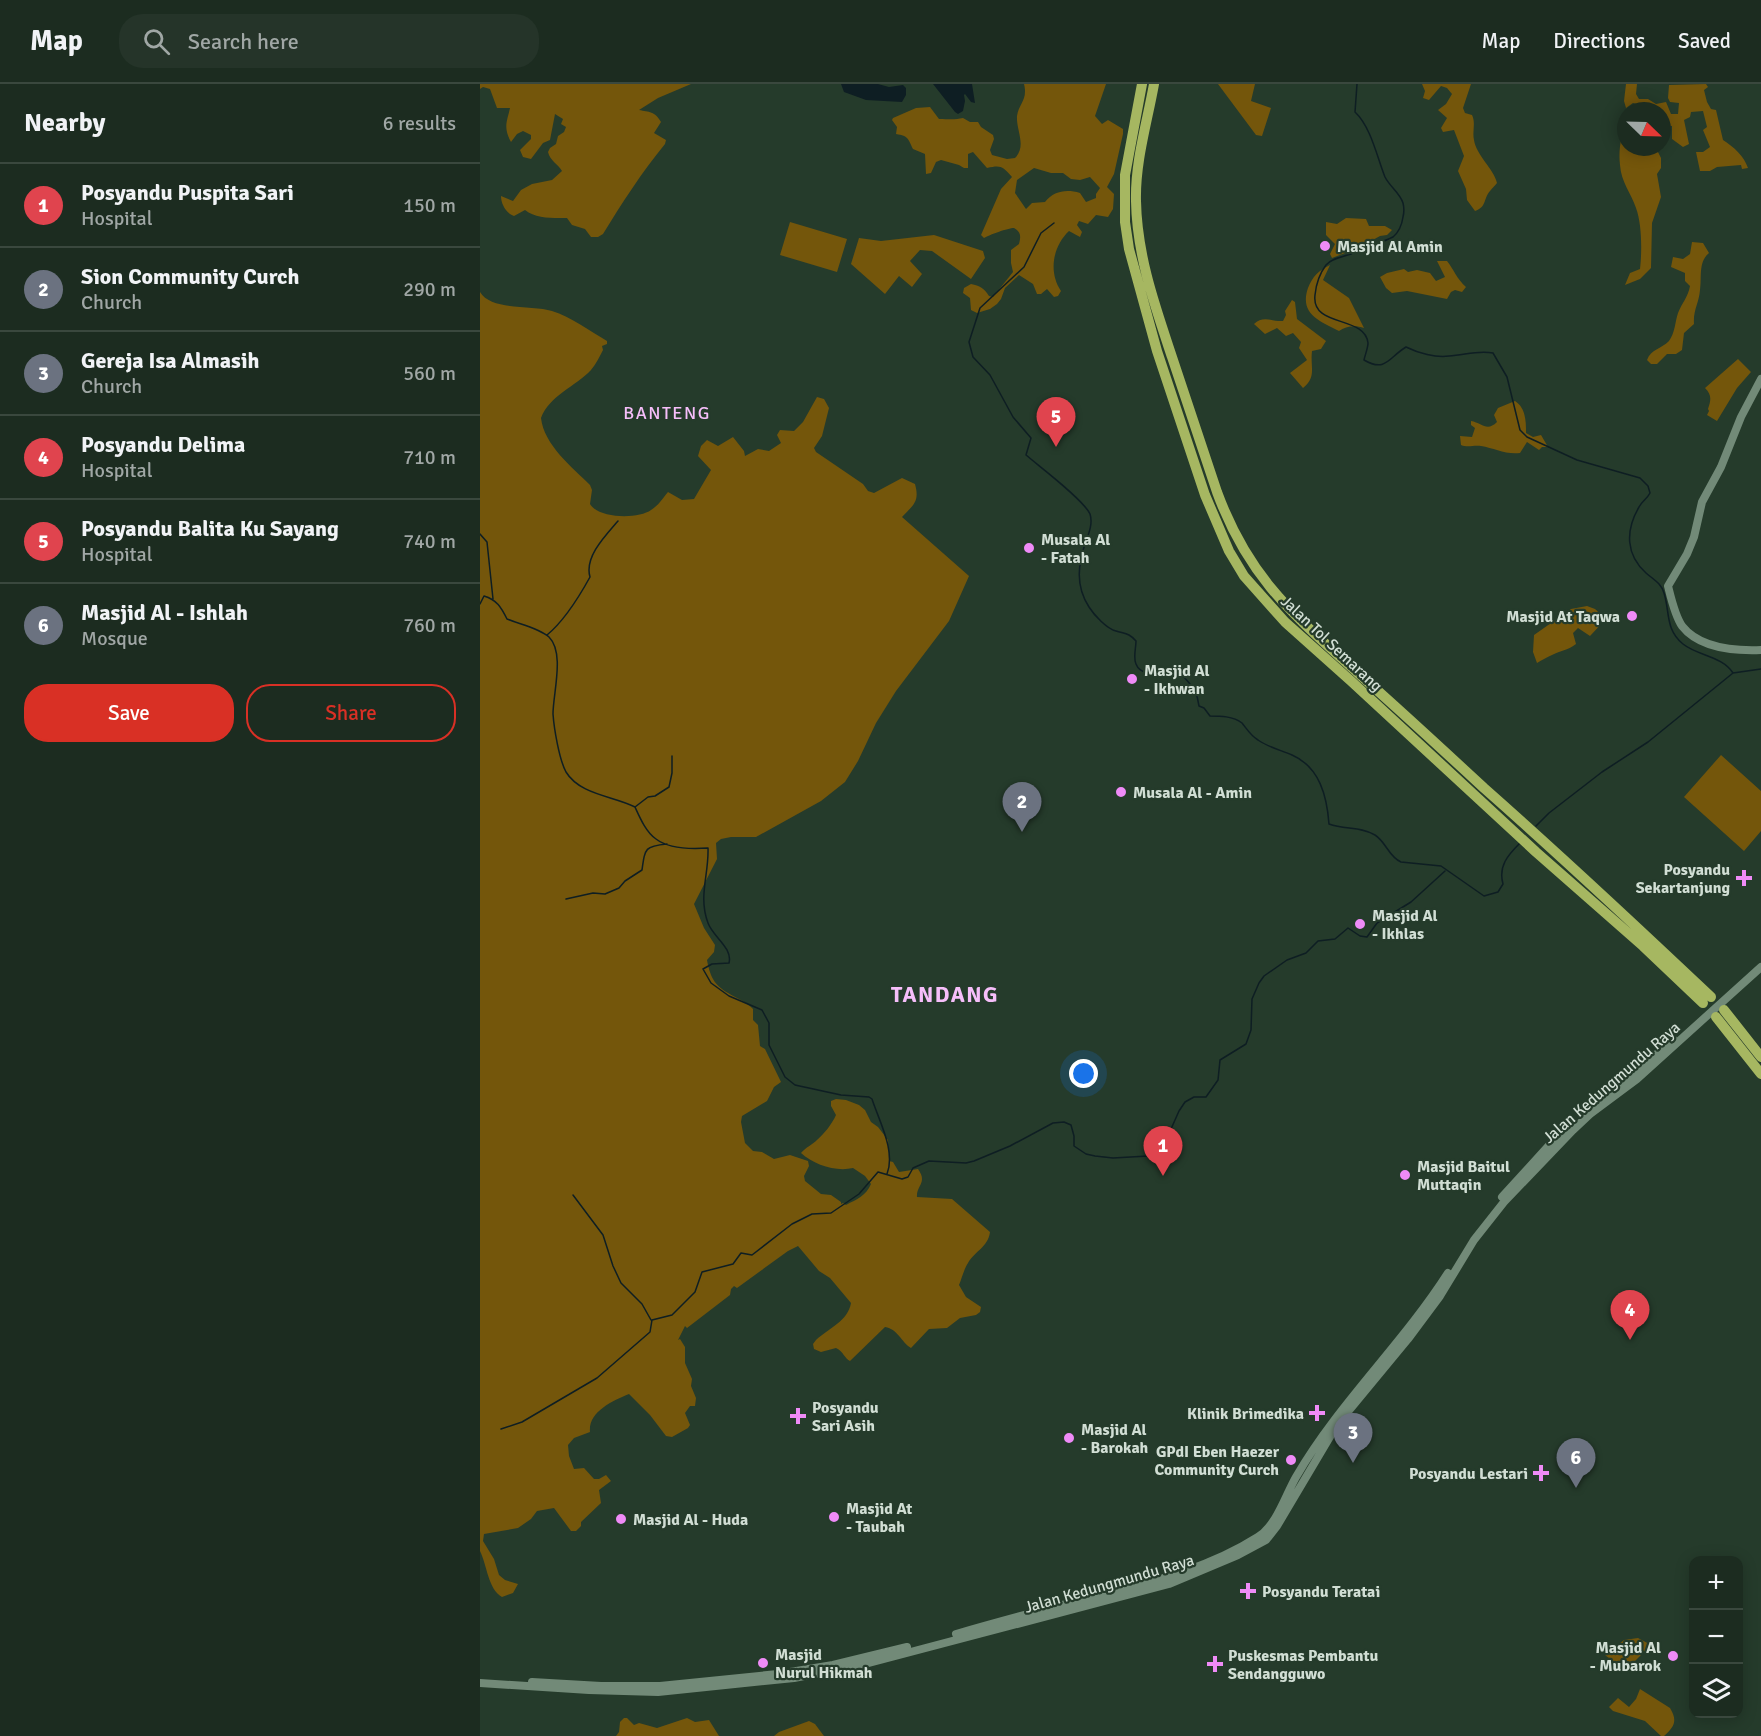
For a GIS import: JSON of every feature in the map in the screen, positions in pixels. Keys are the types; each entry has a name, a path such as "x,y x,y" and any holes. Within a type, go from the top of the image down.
{"highway":[{"name":"Jalan Tol Semarang","path":"1142,84 1125,175 1125,216 1129,249 1157,351 1205,495 1229,551 1244,576 1284,622 1536,852 1707,1000 1521,820 1293,613 1256,571 1234,532 1214,480 1143,265 1137,224 1136,183 1154,84"},
{"path":"1761,1057 1720,1014 1761,1074"}],"main road":[{"path":"1761,379 1702,502 1691,544 1669,583 1683,628 1700,639 1726,649 1761,650"},
{"path":"1695,1022 1761,960"},
{"path":"1695,1022 1738,990 1761,967"},
{"name":"Jalan Kedungmundu Raya","path":"480,1681 621,1692 658,1692 794,1678 865,1664 1111,1595 1181,1580 1266,1540 1277,1526 1337,1425 1440,1296 1474,1240 1504,1202 1573,1130 1590,1114 1637,1079 1695,1022"}],"shaded area":[{"path":"480,84 691,84 658,98 639,110 652,113 659,118 661,122 654,133 666,140 665,144 632,188 603,234 591,237 585,229 572,225 567,218 539,216 525,210 514,216 506,210 501,196 513,201 521,190 532,184 552,180 562,171 550,158 548,152 556,144 558,136 564,132 566,127 561,124 563,119 555,114 550,140 543,143 531,159 523,157 520,150 531,139 531,135 523,131 517,134 511,142 506,128 510,108 497,108 490,89 483,87 480,89"},
{"path":"841,84 878,84 889,87 903,85 906,88 906,95 902,102 866,100 844,92"},
{"path":"933,84 972,84 975,103 971,102 965,94 963,111 958,114"},
{"path":"1024,84 1106,84 1095,116 1102,124 1108,120 1123,129 1114,174 1107,187 1114,194 1113,209 1108,217 1096,215 1088,224 1079,221 1077,225 1082,232 1080,237 1069,231 1059,244 1054,260 1055,276 1061,291 1058,296 1054,297 1047,289 1037,294 1033,284 1019,275 1005,288 997,304 977,313 971,310 970,298 963,293 964,288 971,284 983,289 993,297 1013,272 1011,250 1019,244 1018,231 1014,228 984,238 981,235 1001,189 1012,177 1001,167 987,168 973,152 968,154 968,168 941,160 936,162 931,173 926,174 925,154 913,149 906,137 896,134 897,127 892,120 916,108 930,107 939,119 963,118 970,122 978,122 981,127 993,135 990,150 992,155 1007,159 1015,158 1021,143 1017,116 1025,89","holes":["1034,168 1051,173 1063,173 1071,179 1080,180 1090,177 1100,188 1096,198 1086,202 1080,193 1061,192 1052,195 1045,202 1032,203 1026,209 1015,193 1017,180"]},
{"path":"1218,84 1255,84 1251,101 1271,108 1262,136 1256,135"},
{"path":"1422,84 1471,84 1463,108 1465,113 1472,115 1475,146 1497,183 1483,205 1475,211 1467,200 1466,189 1458,171 1464,156 1454,130 1443,132 1441,128 1447,118 1438,110 1446,104 1452,94 1447,88 1441,86 1429,100 1423,98 1425,91"},
{"path":"1626,84 1637,84 1636,94 1639,99 1648,99 1653,102 1624,102"},
{"path":"1706,84 1708,87 1704,90 1707,102 1711,109 1716,110 1723,140 1738,152 1748,168 1742,169 1741,165 1700,171 1696,152 1703,152 1710,147 1703,130 1707,127 1703,111 1691,112 1690,117 1684,120 1689,144 1683,147 1672,139 1671,114 1678,114 1679,103 1670,102 1669,85"},
{"path":"1620,156 1660,156 1661,158 1661,168 1657,174 1661,197 1652,223 1651,268 1640,279 1625,285 1630,273 1640,269 1641,246 1638,215 1622,177"},
{"path":"1346,218 1366,219 1369,226 1385,226 1392,230 1387,235 1332,258 1330,254 1335,244 1326,235 1326,222 1337,224"},
{"path":"790,222 847,239 837,272 780,255"},
{"path":"934,235 983,251 985,258 971,279 932,251 920,250 910,261 922,274 912,287 899,276 885,294 851,264 859,238 881,241"},
{"path":"1692,242 1703,243 1709,253 1702,265 1694,324 1684,333 1682,350 1676,354 1667,354 1657,364 1651,364 1647,360 1649,356 1671,338 1678,313 1690,286 1685,281 1685,273 1671,267 1673,257 1683,259 1690,254"},
{"path":"1437,261 1447,261 1466,287 1462,292 1455,290 1447,299 1407,291 1392,293 1380,277 1404,269 1408,272 1417,270 1430,273 1436,281 1445,277"},
{"path":"1330,265 1323,280 1349,298 1364,328 1351,326 1339,331 1318,320 1309,310 1306,304 1308,288 1316,274"},
{"path":"480,292 485,298 503,305 552,311 573,320 607,341 607,344 602,346 603,350 591,370 556,397 541,418 543,428 553,446 590,485 592,490 590,504 595,509 610,515 629,516 651,510 668,492 682,500 694,499 711,470 698,456 701,446 707,440 718,446 733,437 744,451 745,456 758,449 769,451 781,443 777,435 780,430 794,431 803,422 817,397 824,399 829,408 822,436 814,448 816,452 863,484 868,491 874,493 902,478 915,484 916,499 902,517 969,576 949,621 896,691 876,723 845,782 821,801 756,837 731,837 721,839 716,843 717,859 694,904 704,928 715,945 714,952 707,960 712,977 726,992 753,1009 753,1020 758,1025 760,1046 765,1049 781,1082 774,1087 767,1101 742,1116 745,1143 753,1151 762,1152 774,1159 790,1155 808,1161 805,1181 821,1194 831,1195 841,1204 846,1205 867,1192 871,1184 865,1176 853,1168 840,1169 819,1164 801,1153 822,1135 836,1115 831,1101 846,1100 865,1110 871,1122 888,1140 889,1161 893,1162 899,1172 918,1169 922,1181 917,1197 952,1199 990,1232 987,1241 967,1265 959,1285 966,1297 981,1307 980,1312 960,1318 947,1328 929,1329 911,1348 893,1330 885,1327 850,1361 836,1348 821,1352 814,1349 813,1344 816,1340 846,1315 851,1303 798,1246 737,1288 734,1286 730,1295 687,1328 685,1326 678,1340 680,1339 685,1347 685,1363 692,1379 691,1386 696,1398 695,1406 690,1406 685,1413 690,1425 688,1428 672,1437 666,1436 650,1415 629,1394 615,1400 597,1413 590,1425 590,1432 574,1438 568,1445 574,1469 584,1468 594,1479 606,1475 611,1481 599,1490 601,1503 581,1522 581,1526 576,1531 571,1531 554,1508 537,1511 531,1519 518,1528 484,1534 483,1541 494,1559 499,1575 505,1580 518,1584 513,1593 502,1597 491,1583 480,1551"},
{"path":"1292,300 1295,302 1297,319 1326,341 1321,349 1312,351 1311,376 1303,388 1290,373 1307,360 1299,348 1301,342 1293,333 1286,336 1277,328 1265,334 1254,324 1264,319 1283,321 1285,311"},
{"path":"1738,359 1751,372 1737,388 1717,421 1707,415 1710,398 1705,388"},
{"path":"1515,401 1523,411 1526,433 1533,437 1541,435 1548,447 1542,447 1539,450 1527,442 1520,453 1515,453 1481,446 1461,445 1460,436 1472,437 1475,428 1471,425 1471,421 1487,427 1493,425 1497,422 1494,415 1498,408"},
{"path":"1587,606 1595,609 1606,619 1590,636 1578,628 1573,633 1576,644 1537,663 1533,652 1534,635 1571,609"},
{"path":"1721,755 1761,791 1761,831 1744,851 1684,797"},
{"path":"1638,1638 1651,1645 1625,1671 1605,1655 1624,1640"},
{"path":"1640,1689 1670,1708 1674,1724 1664,1736 1661,1736 1645,1721 1613,1711 1609,1707 1618,1698 1629,1707 1636,1699"},
{"path":"624,1718 634,1725 639,1723 657,1728 687,1718 695,1722 709,1720 719,1736 616,1736 620,1722"},
{"path":"809,1721 815,1724 824,1736 774,1736 779,1732"}],"waterway":[{"path":"1357,84 1355,112 1361,118 1369,134 1385,177 1402,199 1404,206 1402,222 1393,237 1328,263 1316,287 1316,305 1329,317 1358,328 1365,334 1368,347 1364,360 1371,364 1387,362 1406,347 1438,356 1477,352 1493,353 1507,377 1520,430 1527,437 1577,460 1640,478 1648,486 1650,493 1640,505 1631,525 1630,542 1634,558 1663,590 1669,620 1677,638 1689,648 1723,663 1733,673"},
{"path":"1054,223 1041,233 1024,267 980,308 969,342 973,357 990,375 1013,417 1031,438 1026,455 1071,492 1090,514 1090,528 1079,574 1082,591 1091,610 1109,628 1129,635 1136,641 1135,659 1139,669 1150,674 1184,677 1196,691 1199,706 1204,708 1210,716 1235,719 1258,740 1302,760 1315,775 1324,793 1329,824 1369,832 1379,838 1397,860 1441,866 1484,896 1498,892 1503,884 1502,872 1505,861 1520,843"},
{"path":"547,635 565,616 581,593 590,577 589,569 593,554 618,521"},
{"path":"480,534 487,542 493,599"},
{"path":"480,604 484,596 492,600 501,608 507,619 540,631 554,644 557,663 554,727 563,766 572,780 588,790 635,807 646,829 661,842 682,848 708,848 704,895 705,913 708,923 728,952 729,963 712,964 703,969 711,983 729,996 762,1010 769,1023 769,1045 785,1077 795,1085 872,1099 888,1146 887,1174"},
{"path":"1536,826 1549,813 1602,772 1648,742 1733,673 1761,669"},
{"path":"635,807 648,797 655,796 669,787 672,756"},
{"path":"566,899 593,893 605,894 619,888 625,881 642,870 645,853 650,847 667,844"},
{"path":"501,1429 522,1422 597,1378 650,1332 652,1320 672,1315 695,1292 702,1272 733,1264 741,1253 752,1255 792,1224 812,1214 831,1213 859,1194 878,1172 902,1179 908,1177 913,1168 929,1161 966,1163 974,1161 1010,1146 1053,1123 1064,1122 1071,1125 1074,1146 1086,1154 1113,1158 1148,1156 1163,1147 1185,1102 1194,1097 1206,1097 1218,1080 1220,1060 1246,1044 1251,1030 1252,999 1264,976 1287,960 1306,953 1318,941 1335,939 1348,928 1360,936 1367,937 1377,923 1411,902 1445,871"},
{"path":"573,1195 603,1235 621,1283 642,1304 651,1320"}],"place":[{"name":"Masjid Al Amin","path":"1325,246"},
{"name":"Posyandu Balita Ku Sayang","path":"1056,447"},
{"name":"Musala Al - Fatah","path":"1029,548"},
{"name":"Masjid At Taqwa","path":"1632,616"},
{"name":"Masjid Al - Ikhwan","path":"1132,679"},
{"name":"Musala Al - Amin","path":"1121,792"},
{"name":"Sion Community Curch","path":"1022,832"},
{"name":"Posyandu Sekartanjung","path":"1744,878"},
{"name":"Masjid Al - Ikhlas","path":"1360,924"},
{"name":"Masjid Baitul Muttaqin","path":"1405,1175"},
{"name":"Posyandu Puspita Sari","path":"1163,1176"},
{"name":"Posyandu Delima","path":"1630,1340"},
{"name":"Klinik Brimedika","path":"1317,1413"},
{"name":"Posyandu Sari Asih","path":"798,1416"},
{"name":"Masjid Al - Barokah","path":"1069,1438"},
{"name":"GPdI Eben Haezer Community Curch","path":"1291,1460"},
{"name":"Gereja Isa Almasih","path":"1353,1463"},
{"name":"Posyandu Lestari","path":"1541,1473"},
{"name":"Masjid Al - Ishlah","path":"1576,1488"},
{"name":"Masjid At - Taubah","path":"834,1517"},
{"name":"Masjid Al - Huda","path":"621,1519"},
{"name":"Posyandu Teratai","path":"1248,1591"},
{"name":"Masjid Al - Mubarok","path":"1673,1656"},
{"name":"Masjid Nurul Hikmah","path":"763,1663"},
{"name":"Puskesmas Pembantu Sendangguwo","path":"1215,1664"}],"district":[{"name":"BANTENG","path":"667,413"},
{"name":"TANDANG","path":"945,994"}]}
